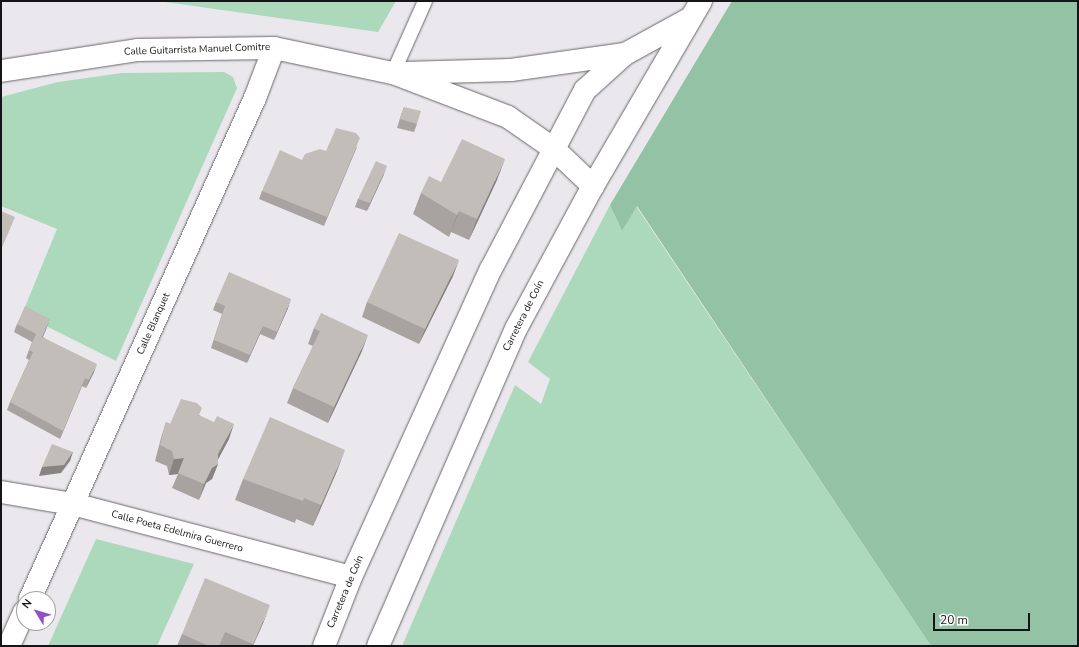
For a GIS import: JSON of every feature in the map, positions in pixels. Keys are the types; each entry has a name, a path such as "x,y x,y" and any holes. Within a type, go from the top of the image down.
{"street":[{"name":"Carretera de Coín","path":"378,646 517,327 593,186 700,1"},
{"name":"Calle Guitarrista Manuel Comitre","path":"393,73 511,70 625,54 689,19"},
{"name":"Calle Guitarrista Manuel Comitre","path":"1,71 138,50 274,48 393,73 508,116 554,149 593,186"},
{"name":"Calle Blanquet","path":"34,591 255,98 274,48"},
{"name":"Carretera de Coín","path":"324,646 352,576 491,269 585,90 625,54"},
{"name":"Calle Poeta Edelmira Guerrero","path":"1,492 73,504 352,576"},
{"path":"8,646 16,629"}],"lane":[{"path":"393,73 426,1"}],"green space":[{"path":"158,1 396,1 378,32"},
{"path":"732,1 1078,1 1078,646 931,646 637,206 622,231 610,205"},
{"path":"224,72 233,77 237,88 116,361 22,314 57,229 1,206 1,97 58,82 122,73"},
{"path":"610,205 622,231 636,206 931,646 402,646 515,385 541,404 550,379 528,362"},
{"path":"96,539 194,564 157,646 48,646"}],"building":[{"path":"404,107 421,111 417,124 400,119"},
{"path":"336,128 356,133 360,138 327,217 262,191 280,150 302,160 305,154 320,149 326,151"},
{"path":"462,139 505,159 477,219 459,211 457,215 421,193 429,176 441,182"},
{"path":"376,161 387,166 370,203 358,199"},
{"path":"1,211 15,217 1,250"},
{"path":"399,233 459,260 425,329 367,302"},
{"path":"229,272 291,299 277,332 263,326 250,355 214,340 225,306 216,302"},
{"path":"25,306 50,319 42,337 97,364 89,380 85,378 63,431 10,402 33,352 29,350 36,334 17,324"},
{"path":"321,313 368,335 334,407 293,388 320,331 314,328"},
{"path":"181,399 197,403 202,408 199,415 214,422 217,416 234,424 218,454 218,464 212,468 204,484 178,473 184,458 174,459 172,451 160,445 166,422 170,424"},
{"path":"270,417 345,450 321,505 304,498 303,501 243,479"},
{"path":"52,444 73,452 64,465 42,467"},
{"path":"205,578 270,605 253,644 225,632 219,646 209,646 182,634"}]}
